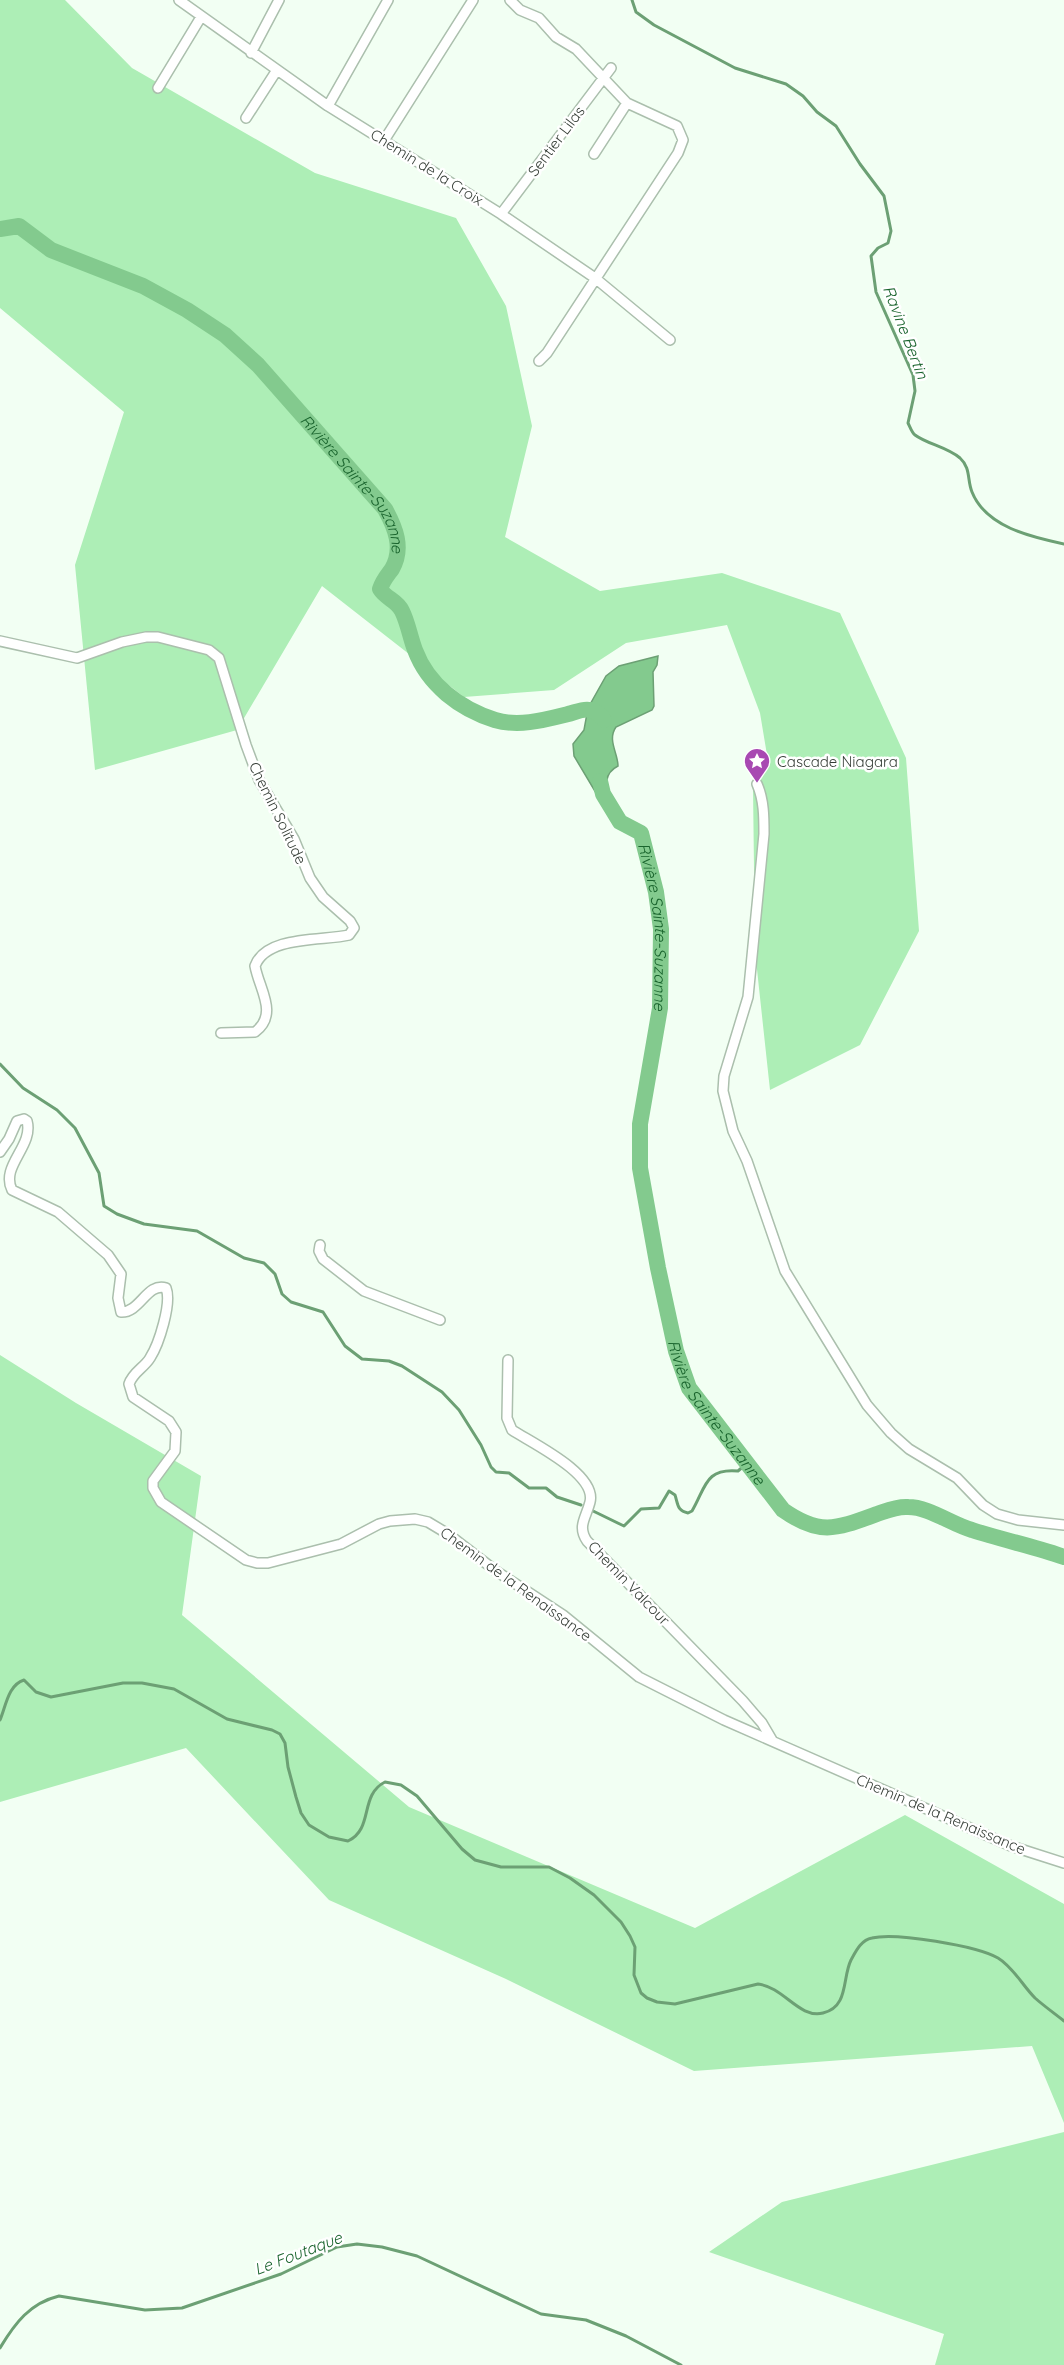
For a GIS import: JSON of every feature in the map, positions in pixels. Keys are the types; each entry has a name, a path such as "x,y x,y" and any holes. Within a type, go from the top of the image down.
{"street":[{"name":"Chemin de la Croix","path":"179,0 328,106 385,139 595,278 670,339"},
{"path":"251,53 279,0"},
{"path":"328,106 388,0"},
{"path":"385,139 473,0"},
{"path":"510,0 520,10 539,18 556,38 576,49 627,103 677,126 683,140 678,153 547,353 538,361"},
{"path":"158,88 201,17"},
{"name":"Sentier Lilas","path":"501,214 611,68"},
{"path":"246,118 277,70"},
{"path":"594,154 627,103"},
{"name":"Chemin Solitude","path":"0,641 77,658 122,642 158,637 209,650 219,658 259,780 294,839 310,878 323,897 350,921 354,928 349,935 341,937 292,941 260,957 255,966 268,1009 266,1020 255,1032 221,1033"},
{"path":"757,784 764,814 764,834 748,998 724,1076 723,1091 733,1131 747,1161 785,1271 867,1405 891,1433 909,1449 957,1478 983,1505 997,1514 1018,1520 1064,1525"},
{"name":"Chemin de la Renaissance","path":"0,1152 18,1121 24,1119 27,1121 28,1135 9,1172 5,1187 58,1212 108,1254 121,1274 118,1298 121,1312 132,1309 153,1289 166,1287 167,1308 154,1350 129,1384 133,1397 169,1421 176,1432 175,1451 153,1481 153,1488 161,1502 236,1554 257,1563 268,1563 301,1552 341,1544 379,1524 390,1521 415,1519 428,1522 563,1615 639,1677 694,1706 1011,1846 1064,1863"},
{"path":"320,1245 319,1251 323,1259 364,1291 440,1320"},
{"name":"Chemin Valcour","path":"508,1360 507,1412 512,1430 564,1463 588,1485 591,1501 581,1527 587,1541 743,1701 772,1740"}],"shaded area":[{"path":"0,0 65,0 132,68 315,173 456,218 506,306 532,426 505,537 600,591 722,573 840,613 906,758 919,931 860,1045 770,1090 755,951 753,787 757,784 767,755 760,713 727,625 626,643 554,690 464,697 322,586 237,730 95,770 75,565 124,412 0,308"},
{"path":"658,656 653,672 654,706 652,710 616,727 614,732 613,742 618,766 608,776 609,800 602,803 574,756 573,744 584,730 588,708 606,676 619,666"},
{"path":"0,1355 76,1403 201,1476 182,1615 409,1807 695,1928 905,1815 1064,1904 1064,2123 1032,2046 694,2071 506,1979 329,1900 186,1748 0,1802"},
{"path":"1064,2132 1064,2365 935,2365 944,2334 709,2252 782,2202"}],"waterway":[{"name":"Ravine Bertin","path":"632,0 636,12 654,25 735,68 786,84 836,126 884,196 891,231 888,243 878,248 871,256 876,292 913,375 915,391 908,423 912,431 920,438 960,458 967,470 970,488 988,514 1024,534 1064,544"},
{"name":"Rivière Sainte-Suzanne","path":"0,229 19,226 51,250 143,286 187,310 225,335 258,365 385,509 395,530 398,546 396,561 380,589 400,607 421,663 437,685 447,694 482,715 504,722 532,722 582,710 596,712 604,720"},
{"name":"Rivière Sainte-Suzanne","path":"600,781 603,794 620,822 641,833 656,892 661,929 660,1008 640,1124 640,1168 676,1351 689,1388 783,1510 808,1524 818,1527 839,1526 896,1508 916,1508 972,1530 1064,1557"},
{"path":"0,1064 23,1088 57,1110 75,1128 99,1173 104,1206 117,1214 144,1224 197,1231 244,1258 264,1263 275,1274 282,1294 291,1302 323,1312 345,1346 362,1359 389,1361 402,1366 442,1392 459,1410 496,1472 509,1473 529,1488 546,1488 557,1497 581,1505"},
{"path":"589,1509 624,1526 641,1509 659,1508 669,1491 675,1495 680,1509 688,1513 692,1511 704,1487 713,1476 727,1471 738,1471 746,1464"},
{"path":"0,1720 11,1691 14,1686 24,1680 36,1692 51,1697 123,1683 142,1683 174,1689 227,1719 280,1734 285,1743 288,1767 301,1813 309,1825 329,1837 348,1841 361,1829 372,1795 377,1788 385,1782 401,1785 417,1796 462,1849 475,1860 501,1867 549,1867 594,1895 621,1922 630,1936 635,1947 634,1975 641,1993 657,2002 675,2004 758,1984 776,1991 806,2011 814,2014 823,2013 831,2010 841,1998 848,1967 862,1943 872,1938 898,1937 955,1945 988,1953 998,1958 1013,1971 1035,1998 1064,2021"},
{"name":"Le Foutaque","path":"0,2348 24,2315 49,2299 59,2296 145,2310 182,2308 281,2274 337,2247 357,2244 382,2247 417,2256 541,2314 586,2320 626,2336 681,2365"}],"place":[{"name":"Cascade Niagara","path":"757,784"}]}
